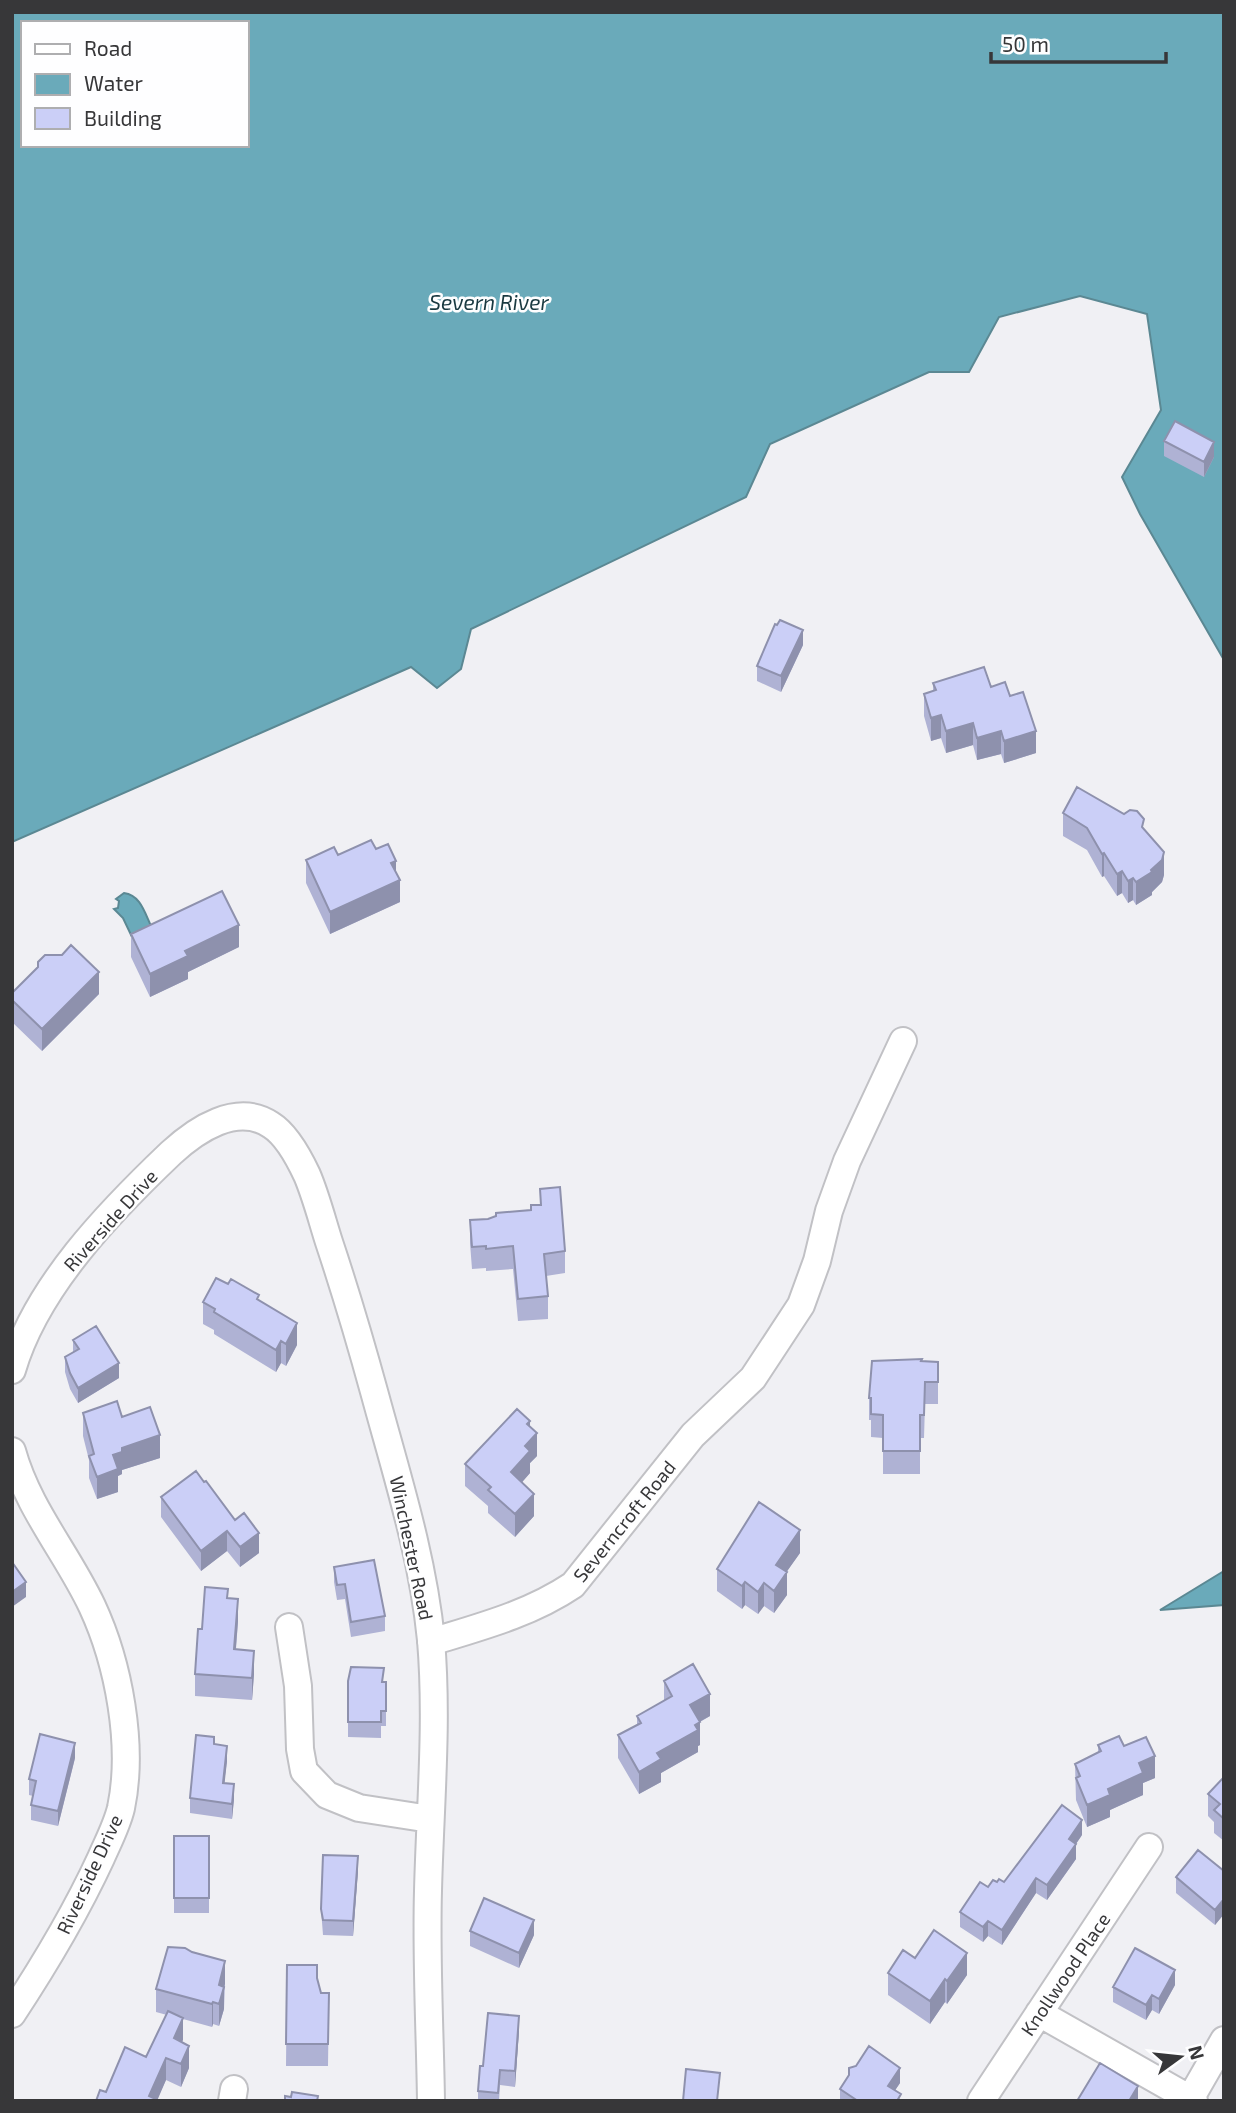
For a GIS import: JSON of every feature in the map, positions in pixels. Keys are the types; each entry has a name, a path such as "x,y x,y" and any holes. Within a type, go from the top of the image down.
{"street":[{"name":"Severncroft Road","path":"431,1642 521,1614 548,1602 573,1585 693,1435 753,1378 801,1305 847,1161 903,1041"},
{"name":"Riverside Drive","path":"12,1370 18,1350 34,1317 65,1269 149,1174 188,1138 214,1123 232,1118 252,1117"},
{"name":"Winchester Road","path":"252,1117 270,1124 284,1136 307,1176 356,1324 425,1591 433,1688 428,1909 432,2101"},
{"name":"Riverside Drive","path":"12,1451 31,1501 91,1604 104,1634 123,1714 124,1768 121,1809 102,1855 41,1971 12,2014"},
{"path":"289,1627 299,1686 300,1749 304,1771 327,1795 359,1808 430,1819"},
{"name":"Knollwood Place","path":"981,2101 1149,1847"},
{"path":"1039,2013 1191,2100 1224,2040"}],"water":[{"name":"Severn River","path":"12,12 1224,12 1224,660 1140,514 1122,477 1161,410 1147,314 1080,296 999,317 969,372 929,372 770,444 746,497 471,629 461,669 437,688 411,667 12,842"},
{"path":"124,893 135,897 152,928 133,939 123,918 114,909 118,908 119,901 116,899"},
{"path":"1224,1571 1224,1605 1160,1610"}],"building":[{"path":"1175,421 1214,442 1204,462 1164,441"},
{"path":"780,620 803,630 781,676 757,666 775,624"},
{"path":"984,667 991,687 1005,682 1010,696 1023,692 1036,731 1004,741 1001,731 977,738 973,723 946,731 941,715 931,718 924,694 936,690 933,683"},
{"path":"1077,787 1124,814 1130,810 1137,811 1144,819 1142,827 1164,852 1162,860 1152,872 1136,882 1133,878 1128,881 1122,871 1117,874 1087,828 1063,813"},
{"path":"371,840 376,849 388,844 396,861 391,863 400,880 330,912 306,860 334,847 338,855"},
{"path":"222,891 239,925 185,951 188,956 150,974 131,934"},
{"path":"71,945 99,972 42,1029 12,1000 12,993 38,967 38,962 45,955 62,955"},
{"path":"560,1187 565,1251 544,1254 548,1296 518,1299 513,1246 486,1249 486,1246 472,1247 470,1220 488,1219 496,1216 496,1213 531,1210 531,1205 541,1205 540,1189"},
{"path":"216,1278 228,1284 231,1279 259,1295 257,1299 297,1323 286,1344 281,1341 276,1350 214,1312 215,1309 203,1302"},
{"path":"96,1326 119,1363 78,1388 65,1357 79,1349 73,1340"},
{"path":"922,1359 921,1361 938,1362 938,1382 925,1382 924,1415 920,1415 920,1451 883,1451 883,1415 871,1414 869,1398 872,1361"},
{"path":"117,1401 122,1417 150,1407 160,1435 122,1448 122,1452 113,1455 118,1469 97,1477 89,1456 94,1454 83,1413"},
{"path":"517,1409 530,1421 527,1424 537,1433 525,1446 530,1451 511,1472 534,1494 515,1514 488,1490 491,1487 465,1464"},
{"path":"196,1471 235,1520 244,1513 259,1533 240,1547 227,1531 201,1551 161,1497"},
{"path":"759,1502 800,1530 776,1565 787,1572 774,1591 764,1583 758,1592 745,1582 742,1586 717,1569"},
{"path":"374,1560 385,1616 351,1622 345,1584 337,1585 334,1567"},
{"path":"12,1562 26,1582 12,1592"},
{"path":"205,1587 228,1589 227,1598 238,1599 234,1649 254,1651 252,1678 195,1674 198,1629 202,1629"},
{"path":"693,1664 710,1694 690,1705 700,1722 695,1725 698,1730 657,1753 661,1759 639,1772 618,1735 641,1723 637,1716 672,1696 664,1681"},
{"path":"351,1667 384,1668 382,1682 386,1682 386,1711 381,1711 381,1722 348,1722 348,1681"},
{"path":"40,1734 75,1743 58,1811 31,1805 36,1781 29,1779"},
{"path":"196,1735 214,1737 214,1744 227,1746 223,1783 234,1784 232,1804 190,1798"},
{"path":"1119,1736 1124,1746 1146,1737 1155,1756 1139,1763 1143,1773 1108,1789 1110,1795 1087,1805 1076,1778 1080,1776 1075,1764 1101,1751 1098,1745"},
{"path":"1224,1777 1224,1819 1214,1810 1220,1804 1208,1794"},
{"path":"1062,1805 1082,1820 1069,1839 1076,1844 1047,1885 1036,1878 1002,1930 988,1921 983,1927 960,1912 980,1882 988,1887 993,1880 1004,1882"},
{"path":"174,1836 209,1836 209,1898 174,1898"},
{"path":"1198,1850 1224,1871 1224,1899 1215,1910 1176,1877"},
{"path":"323,1855 358,1856 353,1921 323,1920"},
{"path":"484,1898 534,1920 519,1953 470,1931"},
{"path":"934,1930 967,1953 930,2001 888,1973 903,1950 915,1958"},
{"path":"168,1947 185,1948 225,1961 219,1985 224,1987 219,2004 156,1989"},
{"path":"1135,1948 1175,1970 1159,1999 1152,1995 1146,2005 1113,1987"},
{"path":"287,1965 317,1965 321,1993 329,1993 328,2044 286,2044"},
{"path":"168,2011 183,2018 174,2038 189,2046 181,2064 166,2058 149,2096 160,2101 96,2101 100,2090 106,2092 125,2047 146,2057"},
{"path":"488,2013 519,2016 515,2071 500,2070 498,2093 478,2091"},
{"path":"869,2046 900,2068 888,2086 901,2094 897,2101 858,2101 840,2089 849,2075 849,2068 856,2066"},
{"path":"1100,2063 1138,2086 1129,2101 1077,2101"},
{"path":"686,2069 720,2073 717,2101 683,2101"},
{"path":"292,2092 318,2096 317,2101 285,2101 285,2096 291,2097"}]}
